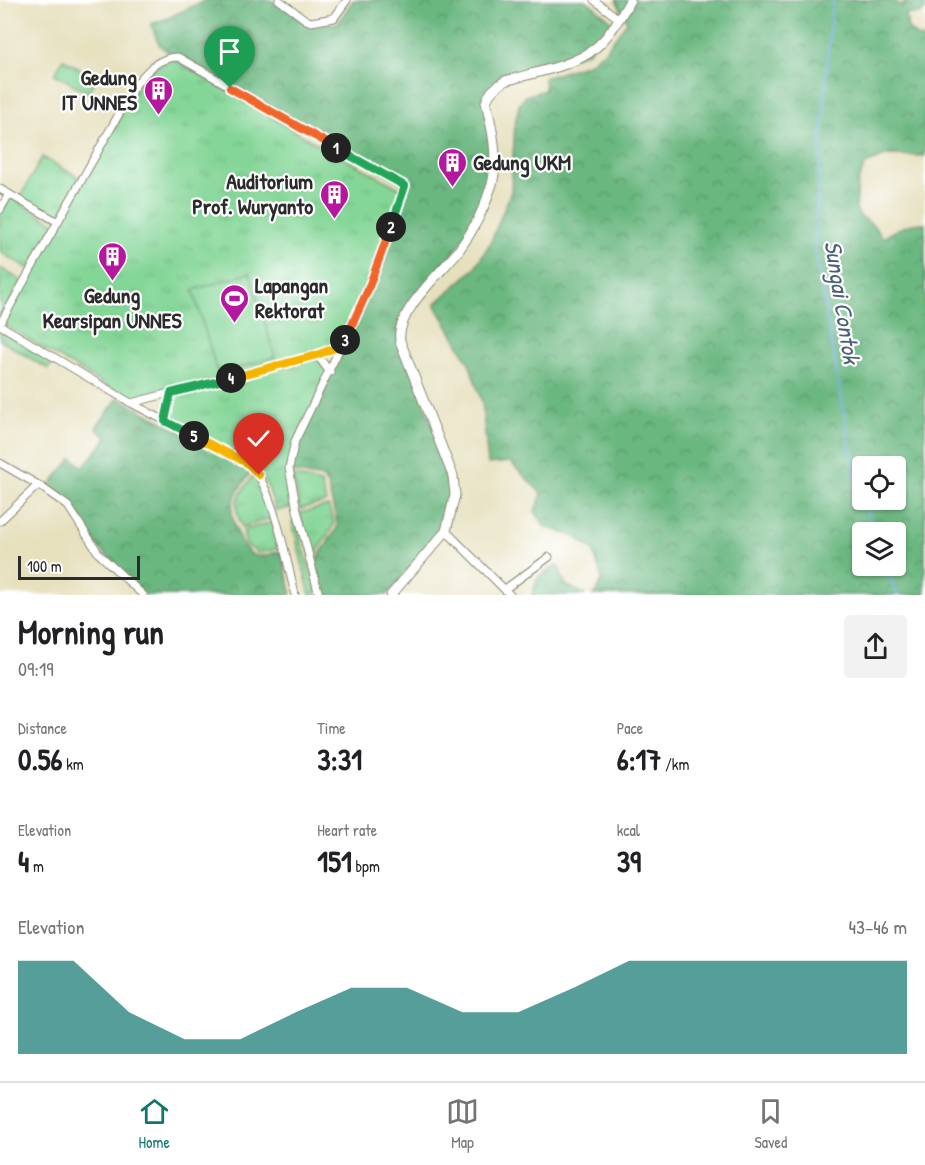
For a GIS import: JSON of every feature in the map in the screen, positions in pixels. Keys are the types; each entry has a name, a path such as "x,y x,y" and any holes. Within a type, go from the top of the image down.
{"main road":[{"path":"391,595 447,531 455,495 450,467 400,340 400,326 415,302 459,249 483,207 492,183 495,146 486,102 491,91 505,81 588,54 596,48 619,19 630,0"}],"street":[{"path":"279,0 306,20 311,21 334,18 347,0"},
{"path":"594,0 619,19"},
{"path":"295,595 277,521 262,480 255,469 131,403 0,324 135,84 154,64 172,57 178,57 405,186 367,292 295,441 289,468 297,512 319,595"},
{"path":"0,189 58,222"},
{"path":"0,210 9,194"},
{"path":"131,403 317,355 342,345"},
{"path":"317,355 330,372"},
{"path":"165,421 171,393"},
{"path":"0,463 68,506 99,554 143,595"},
{"path":"0,521 38,485"},
{"path":"447,531 508,592 549,557"}],"green space":[{"path":"206,0 271,0 314,26 338,23 353,0 586,0 614,23 588,52 499,81 486,94 491,159 488,182 481,205 457,248 397,326 450,477 444,529 387,595 322,595 313,565 337,528 337,522 328,487 323,478 292,472 292,463 298,442 370,291 408,186 163,48 151,24"},
{"path":"616,0 890,0 903,6 905,0 925,0 925,11 918,14 906,14 908,29 919,38 925,39 925,156 887,155 866,164 858,181 856,209 860,216 873,225 883,238 903,227 925,223 925,595 593,595 602,579 593,550 573,536 545,527 535,511 542,494 510,462 488,464 482,402 469,363 435,304 474,269 491,242 511,191 515,123 519,105 526,96 545,90 544,78 588,64 604,52 627,22"},
{"path":"63,59 96,78 88,93 55,74"},
{"path":"175,60 305,137 401,189 365,292 341,344 317,354 131,401 3,324 138,85 150,72"},
{"path":"42,157 80,178 57,219 20,198"},
{"path":"10,197 55,223 29,269 0,252 0,215"},
{"path":"0,268 22,281 0,319"},
{"name":"Lapangan Rektorat","path":"250,273 275,357 218,374 193,290"},
{"path":"0,331 53,362 48,369 0,340"},
{"path":"316,358 328,372 288,474 292,507 276,511 263,477 248,460 168,420 172,395"},
{"path":"118,398 252,470 233,503 232,513 236,528 243,544 252,554 263,556 281,551 292,595 146,595 99,548 75,509 49,489 72,458 83,467 107,438 96,428"},
{"path":"255,473 260,481 272,518 242,527 237,510 238,498"},
{"path":"293,476 321,483 326,502 300,509"},
{"path":"328,506 334,522 312,560 300,513"},
{"path":"296,521 317,595 310,595 292,522"},
{"path":"274,522 280,548 258,553 246,544 243,530"},
{"path":"557,564 566,585 586,595 532,595 538,577"}],"waterway":[{"name":"Sungai Contok","path":"832,0 814,246 857,484 870,522"},
{"name":"Sungai Contok","path":"890,576 897,595"}],"place":[{"name":"Gedung IT UNNES","path":"158,116"},
{"name":"Gedung UKM","path":"452,188"},
{"name":"Auditorium Prof. Wuryanto","path":"334,220"},
{"name":"Gedung Kearsipan UNNES","path":"112,282"},
{"name":"Lapangan Rektorat","path":"234,324"}],"route":[{"path":"230,88 405,186 367,292 342,345 309,358 171,393 165,421 251,465 259,475"}]}
